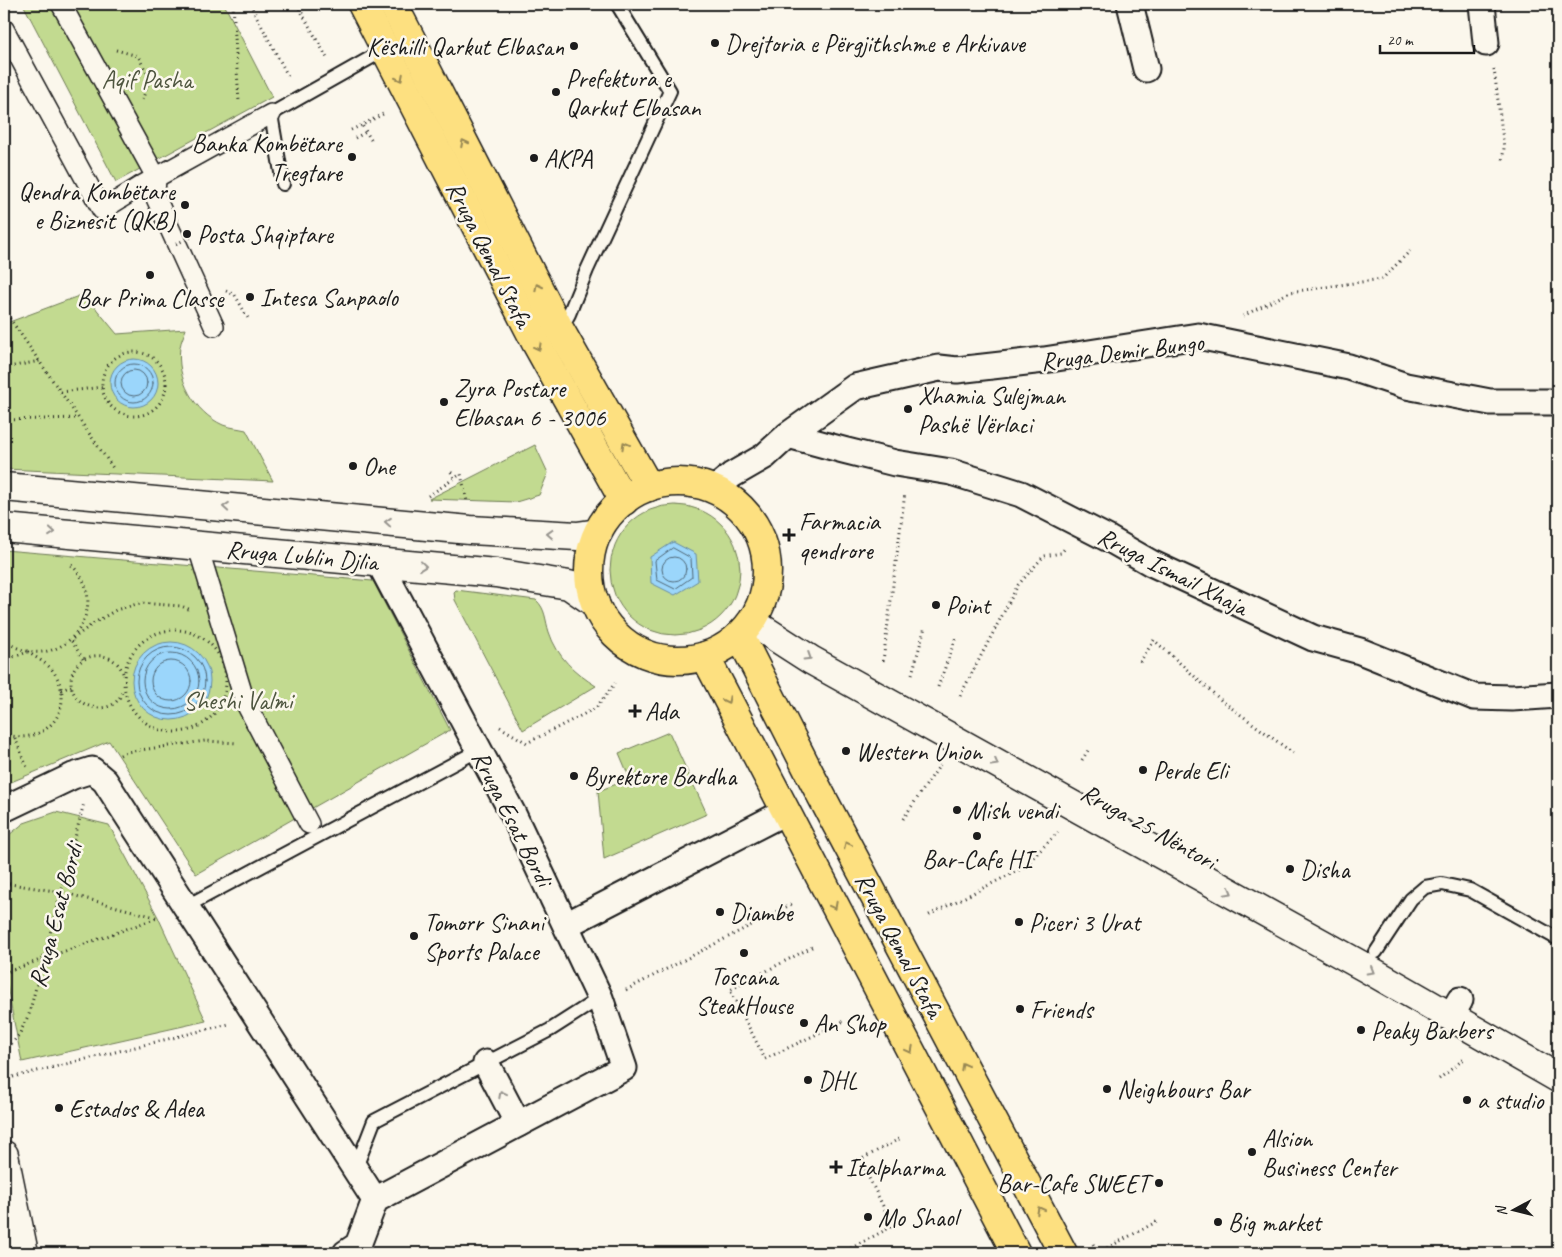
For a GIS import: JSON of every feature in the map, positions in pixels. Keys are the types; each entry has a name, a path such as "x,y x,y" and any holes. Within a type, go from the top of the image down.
{"main road":[{"name":"Rruga Qemal Stafa","path":"362,4 536,343 624,501"},
{"name":"Rruga Qemal Stafa","path":"393,4 560,330 650,487"},
{"path":"689,483 714,490 729,498 742,510 753,524 761,539 766,556 767,574 765,591 750,622 724,648 705,656 689,660 672,660 655,657 640,651 625,643 613,632 595,603 590,575 590,560 598,533 614,510 624,501 650,487 662,484 689,483"},
{"name":"Rruga Qemal Stafa","path":"750,622 813,780 1062,1253"},
{"name":"Rruga Qemal Stafa","path":"705,656 1016,1253"}],"street":[{"path":"61,4 156,177 155,196 185,240 214,326"},
{"path":"1130,4 1146,70"},
{"path":"1482,4 1486,43"},
{"path":"4,29 102,210 156,177 271,114"},
{"name":"Rruga Demir Bungo","path":"714,490 732,475 765,456 788,435 855,387 939,368 957,370 1044,360 1198,336 1349,367 1406,386 1490,402 1558,402"},
{"name":"Rruga Ismail Xhaja","path":"788,435 909,465 951,472 1021,494 1085,526 1152,563 1312,638 1360,651 1474,697 1512,698 1558,695"},
{"name":"Rruga Lublin Djlia","path":"4,487 470,530 577,536 598,533"},
{"name":"Rruga Lublin Djlia","path":"4,528 496,573 569,585 595,603"},
{"path":"201,557 245,702 309,824"},
{"name":"Rruga Esat Bordi","path":"375,1200 624,1068 600,998 513,814 379,562"},
{"name":"Rruga 25 Nëntori","path":"750,622 899,688 1376,952 1558,1078"},
{"name":"Rruga 25 Nëntori","path":"750,622 811,660 1366,968 1558,1057"},
{"path":"4,810 73,776 92,770 105,781 161,866 176,914 375,1200 358,1245 346,1253"},
{"path":"566,925 785,812"},
{"path":"486,1063 518,1124"},
{"path":"4,1155 24,1253"}],"lane":[{"path":"560,330 670,91 617,4"},
{"path":"283,184 271,114 409,35"},
{"path":"176,914 479,750"},
{"path":"1376,952 1411,899 1425,887 1442,884 1470,890 1558,939"},
{"path":"355,1170 374,1121 550,1030 600,998"}],"path":[{"path":"233,4 241,130"},
{"path":"250,4 291,83"},
{"path":"297,4 329,62"},
{"path":"1486,43 1496,76 1504,148 1502,162"},
{"path":"351,130 382,115"},
{"path":"362,125 371,140"},
{"path":"355,138 366,132"},
{"path":"1215,340 1244,316 1290,292 1382,279 1410,251"},
{"path":"4,310 115,470"},
{"path":"132,352 143,353 154,358 162,370 166,384 160,403 152,410 133,416 123,414 114,409 107,401 103,387 102,380 112,360 122,354 132,352"},
{"path":"4,368 40,361"},
{"path":"61,392 103,387"},
{"path":"4,420 78,418"},
{"path":"883,661 909,465"},
{"path":"451,472 454,478"},
{"path":"427,497 460,474 470,510"},
{"path":"960,696 1018,585 1044,556 1062,553 1085,526"},
{"path":"71,640 80,627 86,612 87,597 83,582"},
{"path":"4,640 12,647 28,652 43,652 58,648 94,622 116,610 140,603 181,606 220,620"},
{"path":"912,674 925,628"},
{"path":"123,686 128,703 138,717 153,727 170,732 187,731 203,724 216,712 224,697 226,680 223,664 215,649 203,638 188,631 172,629 155,632 141,641 130,654 124,676 122,694 116,701 101,708 92,708 78,700 72,686 72,674 76,666 83,659 91,656 101,655 109,657 117,663 124,676"},
{"path":"938,687 956,637"},
{"path":"71,640 83,659"},
{"path":"1140,662 1154,640 1222,701 1293,753"},
{"path":"4,660 28,652"},
{"path":"4,734 15,738 30,737 43,732 54,723 60,710 62,696 59,682 52,670 28,652"},
{"path":"500,727 527,743 596,708 614,683"},
{"path":"61,690 72,686"},
{"path":"15,738 29,772"},
{"path":"113,759 126,752 170,745 205,741 238,743"},
{"path":"1082,760 1089,749"},
{"path":"903,819 943,760"},
{"name":"Rruga Esat Bordi","path":"8,1048 19,1035 29,1014 85,797"},
{"path":"930,915 1023,868 1059,832"},
{"path":"4,883 61,892 158,918"},
{"path":"630,987 792,904"},
{"path":"4,974 158,918 176,914"},
{"path":"812,947 730,990 765,1059 846,1020"},
{"path":"13,1076 236,1022"},
{"path":"1439,1079 1466,1058"},
{"path":"842,1253 892,1226 860,1160 901,1138"},
{"path":"1107,1248 1160,1220"}],"green space":[{"name":"Aqif Pasha","path":"23,4 224,4 272,97 116,182"},
{"path":"84,294 117,334 186,329 180,345 180,359 181,371 189,393 203,412 213,419 226,426 246,430 273,481 4,469 4,324"},
{"path":"535,445 548,473 539,495 516,502 429,499"},
{"path":"675,505 688,506 700,510 721,524 735,545 739,557 739,583 735,595 721,616 700,630 688,634 675,635 662,634 650,630 629,616 615,595 611,583 610,570 611,557 615,545 629,524 650,510 662,506"},
{"name":"Sheshi Valmi","path":"4,550 373,581 450,730 196,874 109,741 4,785"},
{"path":"456,590 536,600 543,611 552,641 562,657 581,676 596,686 523,730 455,600 454,592"},
{"path":"669,732 707,814 604,859 598,791 630,779 619,753"},
{"path":"56,812 109,825 158,917 206,1021 22,1062 4,971 4,839 24,823"}],"water":[{"path":"129,359 139,359 148,363 154,369 157,374 157,392 148,403 139,407 129,407 120,403 114,397 110,388 110,378 114,369 120,363"},
{"path":"673,542 696,554 698,581 675,595 651,583 650,557"},
{"path":"171,642 186,645 199,653 207,666 210,681 207,696 199,709 186,717 171,720 156,717 143,709 135,696 132,681 135,666 143,653 156,645"}],"place":[{"name":"Drejtoria e Përgjithshme e Arkivave","path":"715,43"},
{"name":"Këshilli Qarkut Elbasan","path":"574,46"},
{"name":"Prefektura e Qarkut Elbasan","path":"556,92"},
{"name":"Banka Kombëtare Tregtare","path":"352,157"},
{"name":"AKPA","path":"534,158"},
{"name":"Qendra Kombëtare e Biznesit (QKB)","path":"185,205"},
{"name":"Posta Shqiptare","path":"187,234"},
{"name":"Bar Prima Classe","path":"150,275"},
{"name":"Intesa Sanpaolo","path":"250,297"},
{"name":"Zyra Postare Elbasan 6 - 3006","path":"444,402"},
{"name":"Xhamia Sulejman Pashë Vërlaci","path":"908,409"},
{"name":"One","path":"353,466"},
{"name":"Farmacia qendrore","path":"789,535"},
{"name":"Point","path":"936,605"},
{"name":"Ada","path":"635,711"},
{"name":"Western Union","path":"846,751"},
{"name":"Perde Eli","path":"1143,770"},
{"name":"Byrektore Bardha","path":"574,776"},
{"name":"Mish vendi","path":"957,810"},
{"name":"Bar-Cafe HI","path":"977,836"},
{"name":"Disha","path":"1290,869"},
{"name":"Diambe","path":"720,912"},
{"name":"Piceri 3 Urat","path":"1019,922"},
{"name":"Tomorr Sinani Sports Palace","path":"414,936"},
{"name":"Toscana SteakHouse","path":"744,953"},
{"name":"Friends","path":"1020,1009"},
{"name":"An Shop","path":"804,1023"},
{"name":"Peaky Barbers","path":"1361,1030"},
{"name":"DHL","path":"808,1080"},
{"name":"Neighbours Bar","path":"1107,1089"},
{"name":"a studio","path":"1467,1100"},
{"name":"Estados & Adea","path":"59,1108"},
{"name":"Alsion Business Center","path":"1252,1152"},
{"name":"Italpharma","path":"836,1167"},
{"name":"Bar-Cafe SWEET","path":"1159,1183"},
{"name":"Mo Shaol","path":"868,1217"},
{"name":"Big market","path":"1218,1222"}]}
